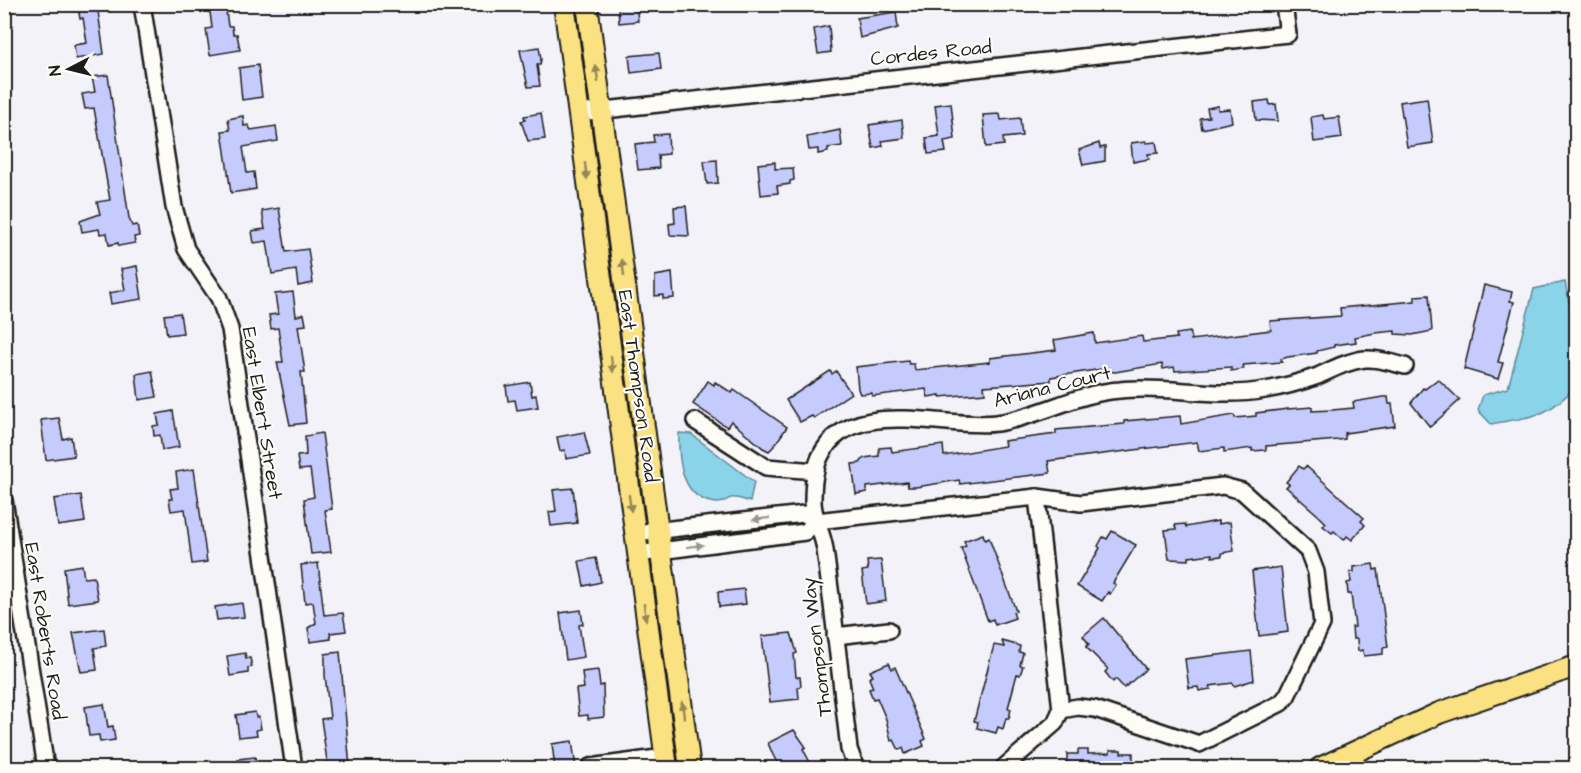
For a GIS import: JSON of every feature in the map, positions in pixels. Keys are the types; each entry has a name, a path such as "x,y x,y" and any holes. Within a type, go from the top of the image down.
{"main road":[{"name":"East Thompson Road","path":"564,4 666,763"},
{"name":"East Thompson Road","path":"587,4 690,768"},
{"path":"1320,768 1448,710 1576,666"}],"street":[{"name":"East Elbert Street","path":"142,4 174,207 186,249 219,298 230,329 294,768"},
{"name":"Cordes Road","path":"578,113 1288,34 1284,4"},
{"name":"Ariana Court","path":"817,521 813,500 820,456 834,437 848,427 865,422 904,419 955,424 988,424 1022,417 1076,398 1110,391 1152,389 1202,394 1240,394 1293,384 1354,361 1377,359 1405,366"},
{"path":"695,421 766,466 816,471"},
{"path":"634,533 804,514 817,521 1037,497 1081,503 1223,486 1234,487 1242,491 1308,551 1316,572 1321,629 1287,696 1269,710 1199,744 1095,709 1078,707 1061,710"},
{"path":"1003,768 1055,723 1061,710 1037,497"},
{"name":"East Roberts Road","path":"4,500 9,559 46,768"},
{"path":"637,554 805,532 817,521"},
{"name":"Thompson Way","path":"817,521 825,547 849,749 856,768"},
{"path":"835,636 889,630"},
{"path":"590,766 666,763"}],"water":[{"path":"1565,282 1576,337 1576,386 1556,405 1547,410 1528,417 1491,424 1478,410 1483,395 1508,388 1534,289"},
{"path":"679,433 691,434 754,482 750,502 733,498 718,503 706,501 696,495 684,477 679,455"}],"building":[{"path":"97,4 104,54 76,59 74,45 87,43 83,18 80,19 78,7"},
{"path":"209,4 225,4 228,26 232,26 233,34 237,34 240,50 210,55 206,29 212,28"},
{"path":"618,4 636,4 638,21 619,23"},
{"path":"896,12 898,28 860,38 857,18"},
{"path":"829,26 831,52 818,54 814,29"},
{"path":"539,47 541,59 540,65 537,65 540,86 528,87 520,50"},
{"path":"659,53 661,69 631,73 629,56"},
{"path":"258,65 262,97 242,100 239,68"},
{"path":"108,75 129,218 132,226 137,225 139,236 134,237 135,243 119,246 118,243 109,245 107,233 100,234 99,229 82,232 80,221 100,214 97,202 110,200 94,108 85,109 82,94 95,92 92,77"},
{"path":"1427,98 1433,143 1407,147 1400,102"},
{"path":"1269,100 1270,105 1276,104 1278,121 1256,120 1254,102"},
{"path":"951,103 955,139 944,141 946,152 928,154 926,138 939,136 935,105"},
{"path":"1218,106 1218,110 1230,109 1232,122 1202,129 1200,118 1209,117 1207,108"},
{"path":"541,113 545,139 528,141 521,121 525,120 524,116"},
{"path":"1000,114 1001,120 1020,118 1022,136 1003,138 1004,145 986,147 983,115"},
{"path":"1323,115 1324,119 1339,117 1342,138 1314,142 1311,117"},
{"path":"243,116 244,126 248,125 251,130 276,126 278,141 243,147 247,173 254,172 256,189 231,193 222,131 230,130 228,119"},
{"path":"902,120 904,138 882,141 883,146 873,148 869,125"},
{"path":"840,130 842,146 828,148 828,152 818,154 818,149 809,150 807,137"},
{"path":"668,134 669,154 658,155 659,168 638,170 635,144 654,142 653,135"},
{"path":"1146,141 1146,143 1156,142 1158,153 1148,154 1149,159 1133,162 1131,143"},
{"path":"1099,143 1100,148 1105,147 1105,161 1083,165 1079,150"},
{"path":"717,160 718,183 707,184 704,161"},
{"path":"775,162 775,169 793,168 794,180 790,181 790,184 777,186 778,193 761,195 758,164"},
{"path":"686,206 689,236 670,235 669,224 675,223 674,207"},
{"path":"279,208 286,252 308,249 313,283 298,286 296,270 272,274 267,241 254,243 252,231 265,229 262,211"},
{"path":"137,266 142,299 111,304 109,293 125,290 121,269"},
{"path":"672,273 674,298 663,299 663,295 655,296 655,276"},
{"path":"1484,285 1512,292 1510,301 1514,302 1498,362 1503,363 1498,379 1464,369"},
{"path":"293,292 296,316 304,314 306,325 298,326 305,372 301,372 306,423 290,425 277,362 283,362 278,328 271,329 269,315 278,314 275,294"},
{"path":"1429,295 1432,331 1412,335 1395,334 1395,331 1355,337 1356,342 1334,345 1334,347 1317,351 1317,353 1288,357 1281,359 1282,362 1243,365 1244,369 1231,371 1231,367 1175,371 1174,367 1163,369 1162,364 1115,372 1109,371 1108,368 1051,377 1051,381 984,386 985,393 940,397 940,395 928,397 926,389 872,396 872,393 860,394 858,389 856,367 908,361 909,364 914,364 915,370 990,362 990,358 1056,350 1054,340 1094,333 1095,343 1142,336 1143,342 1177,338 1176,334 1190,332 1191,340 1271,330 1270,321 1341,316 1340,308 1415,301 1415,296"},
{"path":"180,313 183,333 167,335 164,315"},
{"path":"152,371 157,397 139,400 136,374"},
{"path":"830,371 832,374 836,371 851,393 814,418 812,416 800,422 786,400"},
{"path":"1438,379 1460,400 1430,427 1411,403 1423,388 1425,389"},
{"path":"708,381 714,385 715,382 732,393 734,390 787,427 769,451 731,421 727,427 693,404"},
{"path":"530,382 532,396 536,395 538,407 517,410 515,400 508,401 506,386"},
{"path":"1388,397 1389,404 1392,404 1395,426 1345,433 1345,439 1266,446 1266,450 1252,451 1252,448 1224,452 1224,448 1199,451 1197,442 1048,461 1050,473 960,484 959,480 916,487 908,487 907,482 867,487 867,492 856,494 852,464 860,463 864,458 879,456 879,448 891,447 892,452 943,445 944,456 1005,446 1004,441 1056,434 1056,430 1180,416 1181,424 1234,415 1235,418 1256,416 1256,413 1288,409 1312,407 1312,411 1354,408 1353,402"},
{"path":"173,411 179,447 162,450 160,435 154,436 153,426 159,425 157,414"},
{"path":"59,418 63,439 71,437 74,456 46,460 41,420"},
{"path":"584,432 590,455 566,459 565,450 560,451 557,437"},
{"path":"322,433 332,509 325,510 331,552 311,554 304,499 314,497 310,469 299,470 297,456 306,455 305,436"},
{"path":"1299,466 1303,469 1306,466 1364,518 1361,521 1365,525 1352,540 1347,536 1344,540 1334,531 1332,533 1323,526 1326,523 1286,487 1289,484 1286,482"},
{"path":"194,469 207,562 192,564 185,509 171,511 169,499 172,499 170,489 178,488 176,472"},
{"path":"573,488 577,523 551,526 549,512 556,511 553,490"},
{"path":"81,495 85,522 58,526 54,499"},
{"path":"1218,521 1218,524 1230,522 1234,551 1222,553 1222,556 1212,557 1212,554 1189,557 1189,560 1169,559 1165,530 1176,529 1175,525 1185,524 1186,527"},
{"path":"1112,531 1136,545 1113,583 1116,585 1102,601 1077,586 1100,548 1098,546 1103,537 1107,539"},
{"path":"983,534 985,540 989,538 1016,611 1013,612 1015,618 995,625 993,619 988,621 961,548 966,546 964,541"},
{"path":"596,558 601,582 584,586 579,561"},
{"path":"881,560 886,601 866,604 862,571 868,570 867,561"},
{"path":"318,563 324,615 343,613 346,631 330,633 331,639 310,642 308,628 316,623 313,602 305,603 301,565"},
{"path":"1373,564 1374,570 1378,569 1388,647 1383,648 1383,654 1364,656 1363,650 1358,651 1357,639 1353,639 1352,627 1355,627 1351,594 1348,594 1347,583 1351,582 1350,572 1354,572 1354,567"},
{"path":"82,565 84,578 94,577 98,600 68,604 64,568"},
{"path":"1281,567 1288,632 1259,636 1252,571"},
{"path":"744,589 746,604 719,607 718,592"},
{"path":"242,603 244,617 217,620 215,607"},
{"path":"581,610 583,624 579,625 584,657 566,660 560,613"},
{"path":"1104,618 1146,669 1124,688 1116,679 1113,682 1105,672 1108,669 1086,647 1089,644 1083,636"},
{"path":"104,629 106,646 94,648 97,670 81,672 73,633"},
{"path":"791,633 797,653 794,654 796,677 800,677 799,699 770,702 762,636"},
{"path":"1002,641 1020,646 1019,652 1023,653 1020,665 1023,666 1020,675 1017,674 1008,708 1011,709 1009,718 1006,718 1003,729 998,727 996,733 977,728 978,722 974,721 994,645 1004,647"},
{"path":"1251,651 1254,680 1234,686 1233,683 1210,686 1211,689 1199,691 1198,687 1189,688 1185,659"},
{"path":"340,652 350,768 328,768 321,719 330,718 325,654"},
{"path":"245,653 246,658 250,658 252,667 248,668 248,673 230,676 227,656"},
{"path":"889,663 892,669 895,667 926,739 922,741 924,746 905,754 903,748 899,750 894,740 891,741 886,719 877,698 873,699 869,689 873,688 869,678 873,676 870,671"},
{"path":"598,670 600,686 603,685 604,717 588,719 588,715 579,716 576,689 584,688 582,672"},
{"path":"104,704 108,727 113,726 115,740 100,742 99,735 89,736 85,707"},
{"path":"255,712 256,717 259,717 261,729 256,730 257,735 239,737 236,715"},
{"path":"794,730 806,747 803,749 813,768 780,768 773,755 768,743"},
{"path":"572,741 576,768 555,768 552,744"},
{"path":"1078,750 1088,750 1088,754 1110,753 1110,750 1133,753 1133,768 1067,768 1067,754 1078,754"},
{"path":"255,757 257,768 238,768 238,759"}]}
